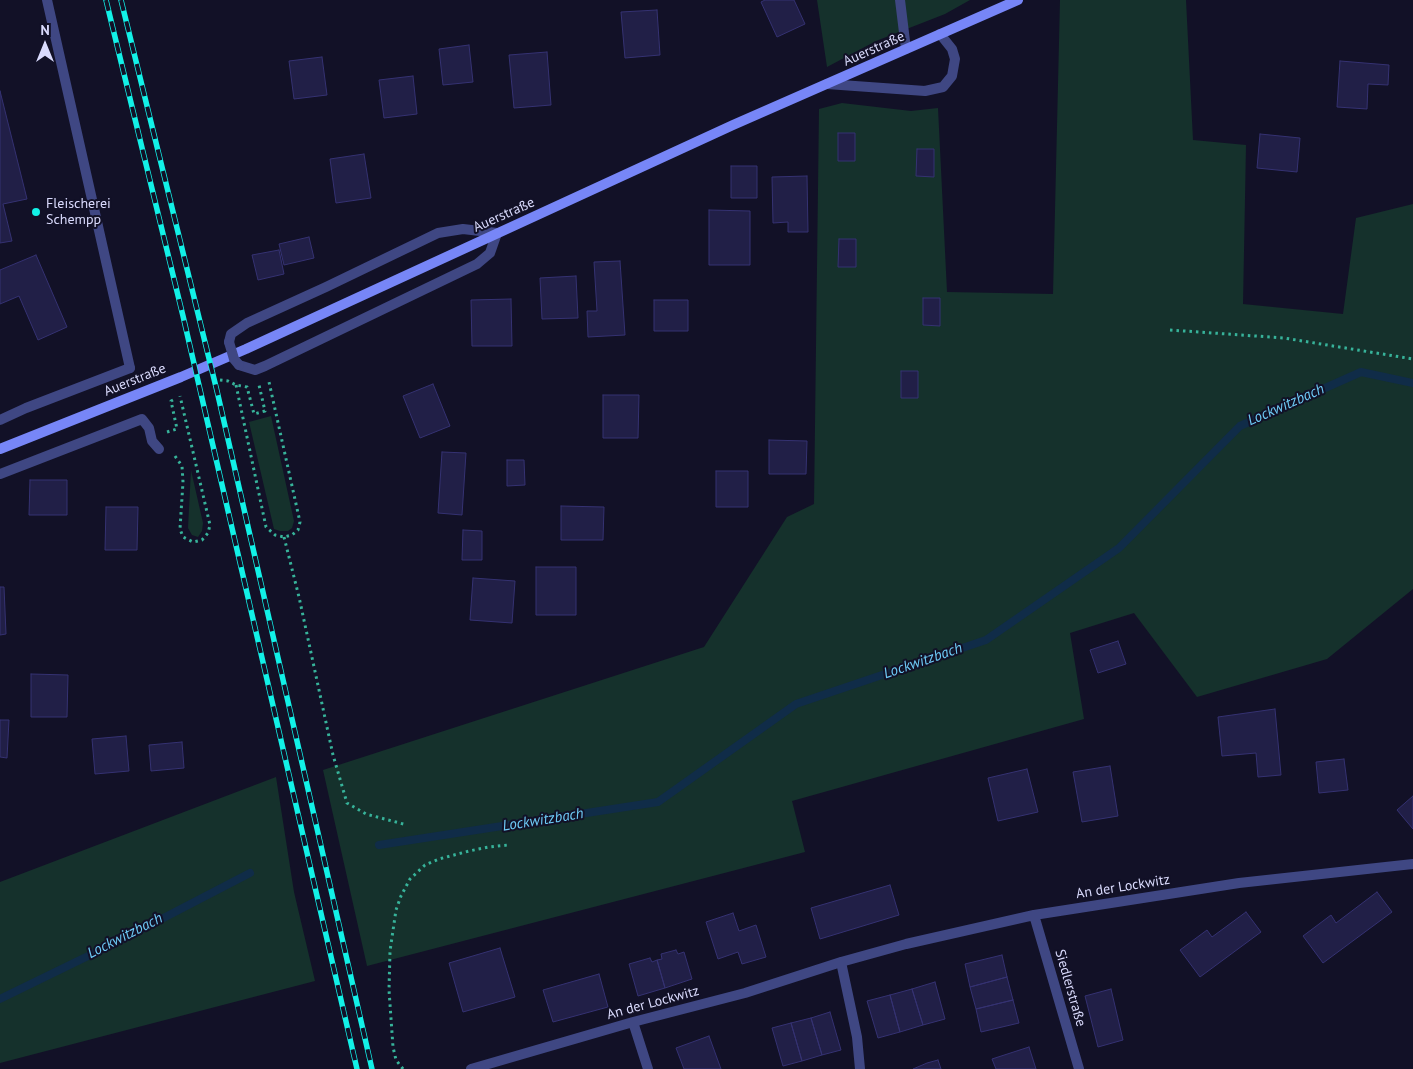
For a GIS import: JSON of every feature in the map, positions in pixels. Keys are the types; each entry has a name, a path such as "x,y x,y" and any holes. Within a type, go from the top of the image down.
{"street":[{"path":"0,420 130,368 47,0"},
{"path":"900,0 906,49"},
{"name":"Auerstraße","path":"0,448 181,377 246,349 717,133 1018,0"},
{"path":"827,84 925,91 943,87 952,76 955,59 952,49 940,34"},
{"path":"463,229 497,233 490,253 477,264 265,366 255,370 239,365 234,359 229,342 231,334 247,323 438,233 463,229"},
{"path":"0,474 142,419 149,428 152,441 159,449"},
{"name":"An der Lockwitz","path":"471,1069 633,1022 745,993 841,962 906,944 1034,914 1238,883 1413,864"},
{"name":"Siedlerstraße","path":"1034,914 1079,1069"},
{"path":"841,962 857,1037 860,1069"},
{"path":"633,1022 648,1069"}],"path":[{"path":"1170,330 1284,338 1413,359"},
{"path":"260,387 265,411 254,414 246,387 236,385 266,527 275,536 284,538 298,530 300,522 265,366"},
{"path":"159,449 175,455 182,466 183,482 180,529 183,537 193,542 202,540 208,534 210,525 180,396"},
{"path":"166,432 177,429 171,402"},
{"path":"284,538 333,755 347,803 366,814 407,825"},
{"path":"403,1069 396,1060 393,1047 389,990 390,951 396,910 401,896 410,879 426,865 439,859 469,851 508,844"}],"green space":[{"path":"817,0 970,0 945,14 876,41 827,67"},
{"path":"1060,0 1186,0 1193,140 1246,145 1243,304 1343,314 1356,218 1413,204 1413,589 1327,659 1197,697 1134,613 1070,633 1084,719 792,801 805,852 367,966 323,770 704,647 787,517 814,504 819,109 842,103 911,111 938,108 947,292 1053,294"},
{"path":"271,416 294,521 292,528 288,531 274,529 249,422"},
{"path":"191,470 203,523 202,531 198,537 192,535 188,528"},
{"path":"276,777 294,892 315,981 0,1063 0,882"}],"building":[{"path":"765,0 794,0 805,24 777,37 761,2"},
{"path":"657,10 660,55 625,58 621,12"},
{"path":"469,45 473,82 443,85 439,49"},
{"path":"547,52 551,105 514,108 509,55"},
{"path":"322,57 327,95 294,99 289,61"},
{"path":"1340,61 1389,65 1388,85 1368,84 1367,109 1337,107"},
{"path":"413,76 417,114 384,118 379,80"},
{"path":"0,91 27,199 3,204 12,241 0,243"},
{"path":"838,133 855,133 855,161 838,161"},
{"path":"1260,134 1300,138 1297,172 1257,168"},
{"path":"917,149 934,149 934,177 916,176"},
{"path":"364,154 371,198 336,203 330,159"},
{"path":"731,166 757,166 757,198 731,198"},
{"path":"807,176 808,232 788,232 788,222 773,223 772,177"},
{"path":"709,210 750,211 750,265 709,265"},
{"path":"309,237 314,258 284,265 279,244"},
{"path":"839,239 856,239 856,267 838,267"},
{"path":"279,250 284,274 258,280 252,255"},
{"path":"36,255 67,327 38,340 19,296 0,304 0,270"},
{"path":"620,261 625,335 588,337 587,311 597,311 594,262"},
{"path":"576,276 578,318 542,319 540,278"},
{"path":"923,298 940,298 940,326 923,325"},
{"path":"511,299 512,346 472,346 471,300"},
{"path":"654,300 688,300 688,331 654,331"},
{"path":"901,371 918,371 918,398 901,398"},
{"path":"433,384 450,426 420,438 403,396"},
{"path":"603,395 639,395 638,438 603,438"},
{"path":"769,440 807,441 806,474 769,474"},
{"path":"442,452 466,453 462,515 438,513"},
{"path":"507,460 524,460 525,485 507,486"},
{"path":"716,471 748,471 748,507 716,507"},
{"path":"30,480 67,480 67,515 29,515"},
{"path":"561,506 604,507 603,540 561,540"},
{"path":"106,507 138,507 137,550 105,550"},
{"path":"463,530 482,531 482,560 462,560"},
{"path":"536,567 576,567 576,615 536,615"},
{"path":"473,578 515,581 512,623 470,620"},
{"path":"0,587 4,587 6,634 0,635"},
{"path":"1118,641 1126,664 1098,673 1090,650"},
{"path":"31,674 68,675 67,717 31,717"},
{"path":"1275,709 1281,775 1258,777 1256,753 1222,756 1218,717"},
{"path":"0,720 9,720 7,758 0,757"},
{"path":"126,736 129,771 95,774 92,739"},
{"path":"182,742 184,768 151,771 149,745"},
{"path":"1344,759 1348,790 1319,793 1316,762"},
{"path":"1110,766 1118,816 1082,822 1073,772"},
{"path":"1027,769 1038,812 998,821 988,778"},
{"path":"1413,796 1413,829 1397,810"},
{"path":"890,885 899,915 820,939 811,908"},
{"path":"1377,892 1392,912 1323,963 1303,936 1331,915 1336,923"},
{"path":"1246,912 1261,932 1200,977 1180,950 1207,930 1212,937"},
{"path":"733,913 739,931 756,925 766,957 742,964 738,952 718,959 706,922"},
{"path":"500,948 515,997 463,1012 449,963"},
{"path":"676,950 678,954 684,952 692,979 665,988 657,960 662,959 661,954"},
{"path":"1002,955 1007,977 970,987 965,964"},
{"path":"650,958 652,962 657,960 665,988 638,996 629,964"},
{"path":"599,974 608,1007 553,1022 543,990"},
{"path":"1007,977 1013,1000 976,1009 970,987"},
{"path":"935,982 945,1019 923,1025 912,989"},
{"path":"912,989 923,1025 900,1032 890,995"},
{"path":"1111,989 1123,1040 1098,1047 1085,996"},
{"path":"890,995 900,1032 878,1038 867,1001"},
{"path":"1013,1000 1019,1023 981,1032 976,1009"},
{"path":"830,1012 841,1050 822,1055 811,1018"},
{"path":"811,1018 822,1055 802,1061 791,1023"},
{"path":"791,1023 802,1061 783,1066 772,1028"},
{"path":"709,1036 721,1069 684,1069 676,1048"},
{"path":"1029,1047 1036,1069 996,1069 992,1059"},
{"path":"938,1060 941,1069 913,1069 927,1063"}],"waterway":[{"name":"Lockwitzbach","path":"379,845 658,802 796,704 986,640 1119,548 1240,426 1361,372 1413,383"},
{"name":"Lockwitzbach","path":"0,999 123,939 250,873"}],"railway":[{"path":"106,0 183,316 357,1069"},
{"path":"121,0 217,391 372,1069"}],"place":[{"name":"Fleischerei Schempp","path":"36,212"}]}
